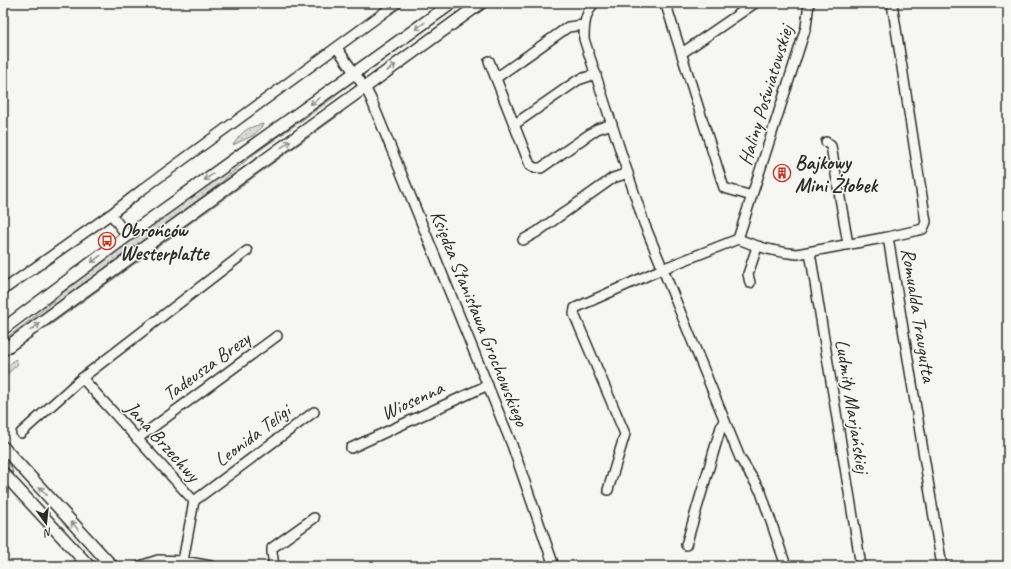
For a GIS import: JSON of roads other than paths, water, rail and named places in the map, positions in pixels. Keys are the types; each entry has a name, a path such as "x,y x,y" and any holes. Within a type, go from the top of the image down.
{"main road":[{"path":"3,329 127,236 452,3"},
{"path":"3,350 481,3"},
{"path":"3,447 112,566"},
{"path":"3,473 89,566"}],"street":[{"path":"3,290 111,214 397,3"},
{"path":"594,3 588,11 584,25 584,39 644,223 740,458 761,492 786,566"},
{"name":"Haliny Poświatowskiej","path":"682,53 755,3"},
{"name":"Haliny Poświatowskiej","path":"738,239 806,27 809,3"},
{"name":"Romualda Traugutta","path":"892,3 926,222 923,229 888,237 942,566"},
{"name":"Haliny Poświatowskiej","path":"668,5 724,188 752,196"},
{"path":"496,78 568,27 584,25"},
{"name":"Księdza Stanisława Grochowskiego","path":"336,48 371,99 512,445 554,566"},
{"path":"490,61 530,164 535,168 541,168 597,128 612,124"},
{"path":"515,124 578,80 596,74"},
{"path":"826,142 831,146 848,244"},
{"path":"523,240 537,232 613,178 628,173"},
{"path":"111,214 127,236"},
{"path":"608,490 624,434 574,314 575,308 662,269 738,239 757,246 796,254 888,237"},
{"path":"750,283 748,274 757,246"},
{"path":"21,433 82,378 248,251"},
{"name":"Ludmiły Marjańskiej","path":"810,252 861,566"},
{"name":"Tadeusza Brezy","path":"137,439 277,336"},
{"name":"Jana Brzechwy","path":"82,378 194,501 183,561"},
{"name":"Wiosenna","path":"351,448 488,385"},
{"name":"Leonida Teligi","path":"194,501 314,412"},
{"path":"686,545 724,420"},
{"path":"274,566 272,548 314,518"},
{"path":"140,566 158,560 183,561 211,566"}],"place":[{"name":"Bajkowy Mini Żłobek","path":"782,173"},
{"name":"Obrońców Westerplatte","path":"107,241"}]}
